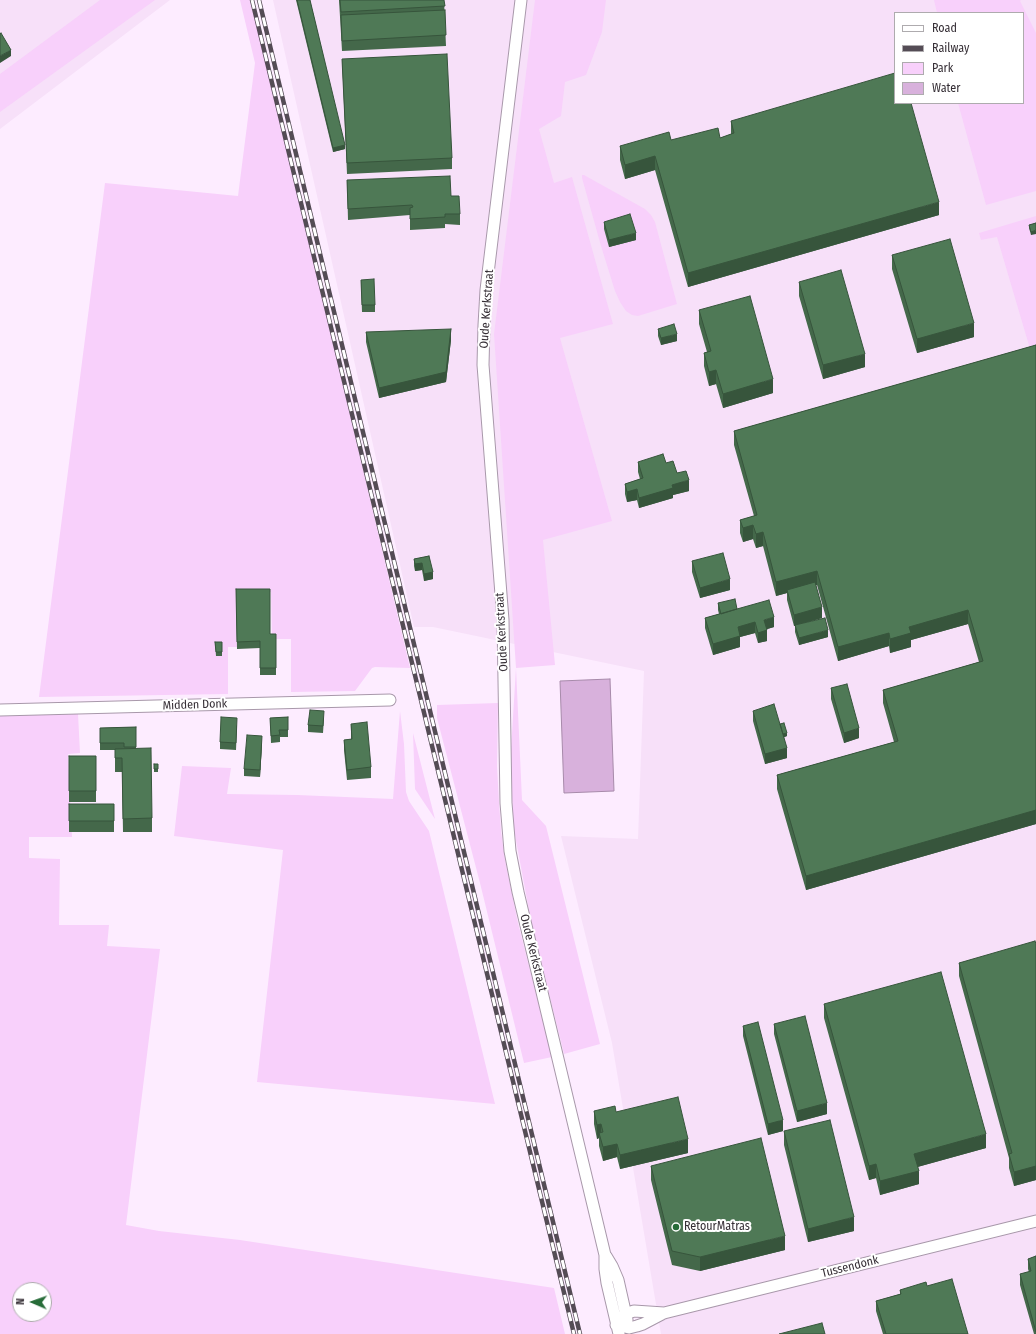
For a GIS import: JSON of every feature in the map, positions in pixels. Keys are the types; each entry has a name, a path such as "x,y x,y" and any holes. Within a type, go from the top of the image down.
{"street":[{"name":"Oude Kerkstraat","path":"521,0 486,290 483,365 503,620 506,803 510,851 518,892 605,1255 607,1283 618,1330"},
{"name":"Midden Donk","path":"0,710 390,700"},
{"name":"Tussendonk","path":"629,1331 664,1313 1036,1221"},
{"name":"Oude Kerkstraat","path":"605,1255 618,1280 629,1331"},
{"name":"Tussendonk","path":"625,1314 640,1311 664,1313"},
{"path":"625,1314 618,1330 629,1331"}],"shaded area":[{"path":"0,0 170,0 0,129"},
{"path":"273,0 1036,0 1036,1334 661,1334 612,1043 561,836 638,839 644,671 433,627 414,627"}],"green space":[{"path":"100,0 155,0 0,112 0,74"},
{"path":"240,0 252,0 410,668 372,668 355,691 291,692 291,639 272,639 271,592 239,592 237,647 228,647 228,694 39,697 105,183 238,196 255,63"},
{"path":"535,0 606,0 602,32 586,75 565,82 561,116 539,129 554,183 572,177 613,324 560,338 612,521 543,540 555,665 516,668 494,334"},
{"path":"934,0 1021,0 1020,1 1036,33 1036,191 986,205 958,104 1024,104 1024,12 937,12"},
{"path":"582,175 645,209 651,215 655,222 677,304 638,316 632,315 626,311 615,291"},
{"path":"1036,216 1036,358 1033,359 997,237 981,240 979,233"},
{"path":"516,668 522,800 546,826 600,1044 564,1054 531,921 514,830 510,766"},
{"path":"498,703 497,766 501,831 505,860 518,923 552,1057 524,1063 480,883 437,718 437,705"},
{"path":"400,711 404,744 406,792 409,801 429,831 495,1104 257,1082 283,850 174,836 182,766 231,768 227,794 393,799"},
{"path":"78,714 80,753 68,754 72,837 29,837 29,858 60,859 59,925 109,925 107,946 160,949 126,1225 159,1231 240,1240 554,1288 565,1334 0,1334 0,715"},
{"path":"413,733 435,819 415,789"}],"water":[{"path":"610,679 614,791 564,793 560,681"}],"building":[{"path":"297,0 310,0 345,145 333,148"},
{"path":"340,0 444,0 445,6 341,12"},
{"path":"445,10 446,35 342,41 341,15"},
{"path":"1,33 11,50 0,56 0,34"},
{"path":"447,54 452,158 347,163 342,59"},
{"path":"894,73 894,104 911,104 939,202 688,273 655,156 625,165 620,146 669,132 671,140 718,128 720,138 734,133 731,121"},
{"path":"450,176 451,196 459,196 460,214 445,214 445,217 410,219 410,208 413,207 412,205 348,209 347,180"},
{"path":"630,214 636,233 609,240 604,222"},
{"path":"1036,223 1036,230 1031,232 1029,225"},
{"path":"950,239 974,323 917,339 892,255"},
{"path":"841,270 865,354 823,365 799,282"},
{"path":"374,279 375,305 362,305 361,280"},
{"path":"750,296 773,379 723,394 716,370 709,372 704,353 711,351 699,310"},
{"path":"674,324 677,334 661,338 658,329"},
{"path":"451,329 446,372 379,388 366,332"},
{"path":"1036,345 1036,810 806,876 777,775 898,741 883,690 983,661 968,610 909,627 911,633 890,639 889,633 838,647 817,571 776,582 763,532 756,534 753,525 743,528 740,520 757,515 734,431"},
{"path":"663,454 666,463 673,461 677,473 686,471 689,480 672,485 673,488 639,498 637,489 627,492 625,484 643,478 638,462"},
{"path":"723,553 730,579 700,588 692,561"},
{"path":"429,556 433,572 424,574 422,563 415,564 414,559"},
{"path":"815,582 822,607 794,615 787,590"},
{"path":"236,589 270,589 270,634 276,634 276,668 260,668 260,641 237,642"},
{"path":"735,599 737,609 721,614 718,603"},
{"path":"769,600 774,617 764,620 767,630 758,633 755,622 738,627 740,636 713,644 705,618"},
{"path":"825,618 828,630 799,638 795,625"},
{"path":"215,642 222,642 222,652 216,652"},
{"path":"847,684 859,728 844,733 831,688"},
{"path":"774,704 787,748 765,754 753,711"},
{"path":"310,710 324,711 323,726 308,725"},
{"path":"221,717 237,718 236,743 220,742"},
{"path":"288,717 288,730 279,730 280,735 271,736 270,718"},
{"path":"367,722 371,767 347,770 344,740 352,739 351,724"},
{"path":"784,723 787,733 783,734 780,724"},
{"path":"136,727 136,747 124,747 124,743 100,743 100,728"},
{"path":"247,735 262,736 260,770 244,769"},
{"path":"151,748 152,818 123,819 122,758 115,758 115,749"},
{"path":"69,756 96,756 96,791 69,791"},
{"path":"154,764 158,764 158,769 154,769"},
{"path":"69,804 114,804 114,821 69,821"},
{"path":"1035,941 1036,1166 1014,1172 1009,1154 1012,1153 959,963"},
{"path":"941,972 986,1134 914,1154 919,1171 880,1181 876,1164 869,1166 824,1004"},
{"path":"805,1016 827,1103 797,1111 774,1024"},
{"path":"758,1022 783,1120 768,1124 743,1026"},
{"path":"678,1097 688,1139 620,1155 617,1144 603,1147 599,1133 603,1132 601,1124 597,1125 594,1111 615,1106 616,1112"},
{"path":"830,1120 854,1217 808,1229 784,1131"},
{"path":"761,1138 785,1236 700,1257 672,1251 651,1166"},
{"path":"1036,1256 1036,1332 1020,1274 1031,1271 1028,1259"},
{"path":"952,1279 968,1334 886,1334 876,1301 901,1294 900,1290 926,1282 927,1286"},
{"path":"822,1323 825,1334 779,1334"}],"railway":[{"path":"252,0 574,1334"},
{"path":"259,0 580,1334"}],"place":[{"name":"RetourMatras","path":"676,1227"}]}
